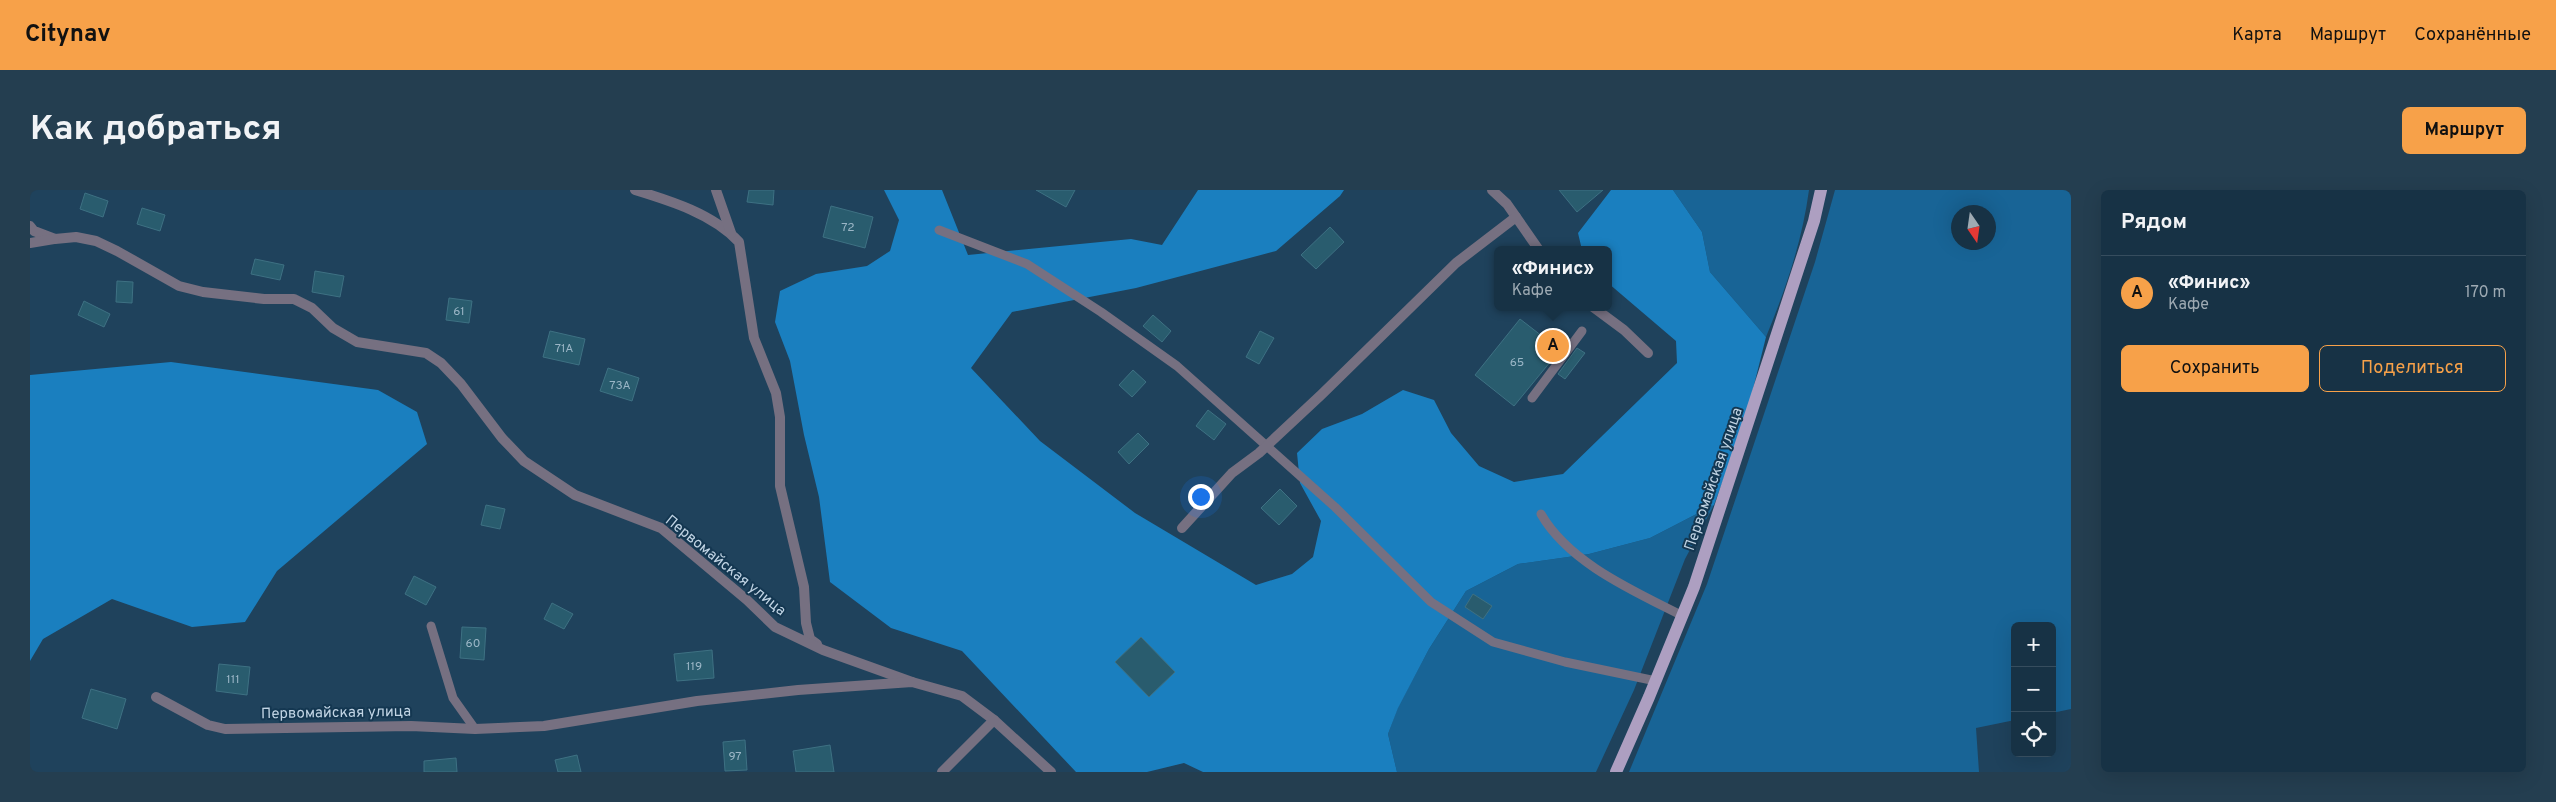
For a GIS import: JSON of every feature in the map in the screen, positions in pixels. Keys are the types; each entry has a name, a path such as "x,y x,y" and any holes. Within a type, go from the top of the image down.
{"main road":[{"name":"Первомайская улица","path":"1616,772 1682,616 1750,422 1814,221 1821,190"}],"street":[{"path":"636,190 690,210 731,233 739,242 754,338 776,392 780,418 780,486 804,587 806,623 810,639 823,650"},
{"path":"716,190 731,233"},
{"path":"1492,190 1507,204 1536,246"},
{"path":"1182,528 1232,473 1266,446 1456,263 1516,217"},
{"name":"Первомайская улица","path":"32,228 55,239 76,238 96,242 117,250 179,286 203,292 264,299 294,299 312,308 333,328 357,342 426,353 440,363 461,384 502,438 524,461 575,495 661,528 775,627 823,650 912,682 962,696 994,720 1051,772"},
{"path":"30,242 55,239"},
{"path":"1598,311 1624,330 1648,353"},
{"name":"Первомайская улица","path":"156,697 208,726 225,729 411,726 476,728 544,726 655,707 798,690 912,682"},
{"path":"942,772 994,720"}],"lane":[{"path":"939,230 1027,264 1101,312 1177,366 1335,507 1431,602 1494,642 1565,662 1656,680"},
{"path":"1532,398 1582,331"},
{"path":"1541,514 1550,530 1605,576 1682,616"},
{"path":"431,626 453,698 476,728"}],"shaded area":[{"path":"884,190 942,190 968,255 1131,239 1162,245 1198,190 1344,190 1340,196 1276,251 1136,288 1012,312 971,368 1040,441 1135,513 1256,585 1292,574 1313,557 1321,521 1300,483 1297,453 1322,429 1362,414 1403,390 1434,400 1451,433 1479,466 1514,482 1563,474 1677,363 1676,341 1612,286 1612,246 1581,246 1578,233 1611,190 1673,190 1702,232 1710,272 1766,337 1745,421 1714,505 1650,538 1589,554 1518,564 1466,591 1429,649 1398,708 1388,734 1397,772 1203,772 1184,763 1147,772 1076,772 962,651 891,628 830,582 819,497 804,435 790,361 775,322 780,291 816,274 867,266 890,251 899,220"},
{"path":"1673,190 1809,190 1802,228 1792,265 1766,337 1710,272 1702,232"},
{"path":"1835,190 2071,190 2071,709 2056,712 2056,622 2011,622 2011,721 1976,728 1979,772 1629,772 1707,584 1815,262"},
{"path":"171,362 378,390 417,412 427,444 277,571 245,622 192,627 112,599 43,639 30,661 30,375"},
{"path":"1714,505 1685,559 1634,690 1596,772 1397,772 1388,734 1398,707 1429,649 1466,591 1518,564 1589,554 1650,538"}],"building":[{"path":"749,190 774,190 773,205 747,202"},
{"path":"1036,190 1075,190 1066,207"},
{"path":"1559,190 1603,190 1577,212"},
{"path":"85,193 108,201 103,217 80,209"},
{"path":"831,206 873,217 865,248 823,237"},
{"path":"142,208 165,215 160,231 137,224"},
{"path":"1330,227 1344,242 1316,269 1301,255"},
{"path":"255,259 284,265 280,280 251,274"},
{"path":"315,271 344,276 340,297 312,292"},
{"path":"117,281 133,282 132,303 116,302"},
{"path":"449,298 472,301 469,323 446,320"},
{"path":"84,301 110,314 104,327 78,315"},
{"path":"1153,315 1171,331 1162,342 1143,326"},
{"path":"1520,319 1560,350 1514,406 1475,375"},
{"path":"550,331 585,339 579,365 543,357"},
{"path":"1260,331 1274,338 1259,364 1246,357"},
{"path":"1577,348 1585,353 1565,379 1558,374"},
{"path":"608,368 639,378 632,401 600,391"},
{"path":"1133,370 1146,382 1132,397 1119,385"},
{"path":"1208,410 1226,424 1214,440 1196,426"},
{"path":"1138,433 1149,444 1129,464 1118,452"},
{"path":"1280,489 1297,506 1279,525 1261,508"},
{"path":"486,505 505,509 500,529 481,525"},
{"path":"414,576 436,587 426,605 405,594"},
{"path":"1473,594 1492,606 1483,619 1465,607"},
{"path":"552,603 573,614 564,629 544,619"},
{"path":"462,627 486,628 484,660 460,658"},
{"path":"1141,637 1175,672 1149,697 1115,662"},
{"path":"712,650 714,678 677,681 674,654"},
{"path":"219,664 250,667 247,695 216,691"},
{"path":"91,689 126,699 117,729 82,718"},
{"path":"745,740 747,770 725,771 723,742"},
{"path":"830,745 834,772 796,772 793,751"},
{"path":"577,755 581,772 558,772 555,760"},
{"path":"456,758 457,772 424,772 424,761"}],"place":[{"name":"«Финис»","path":"1553,346"}]}
